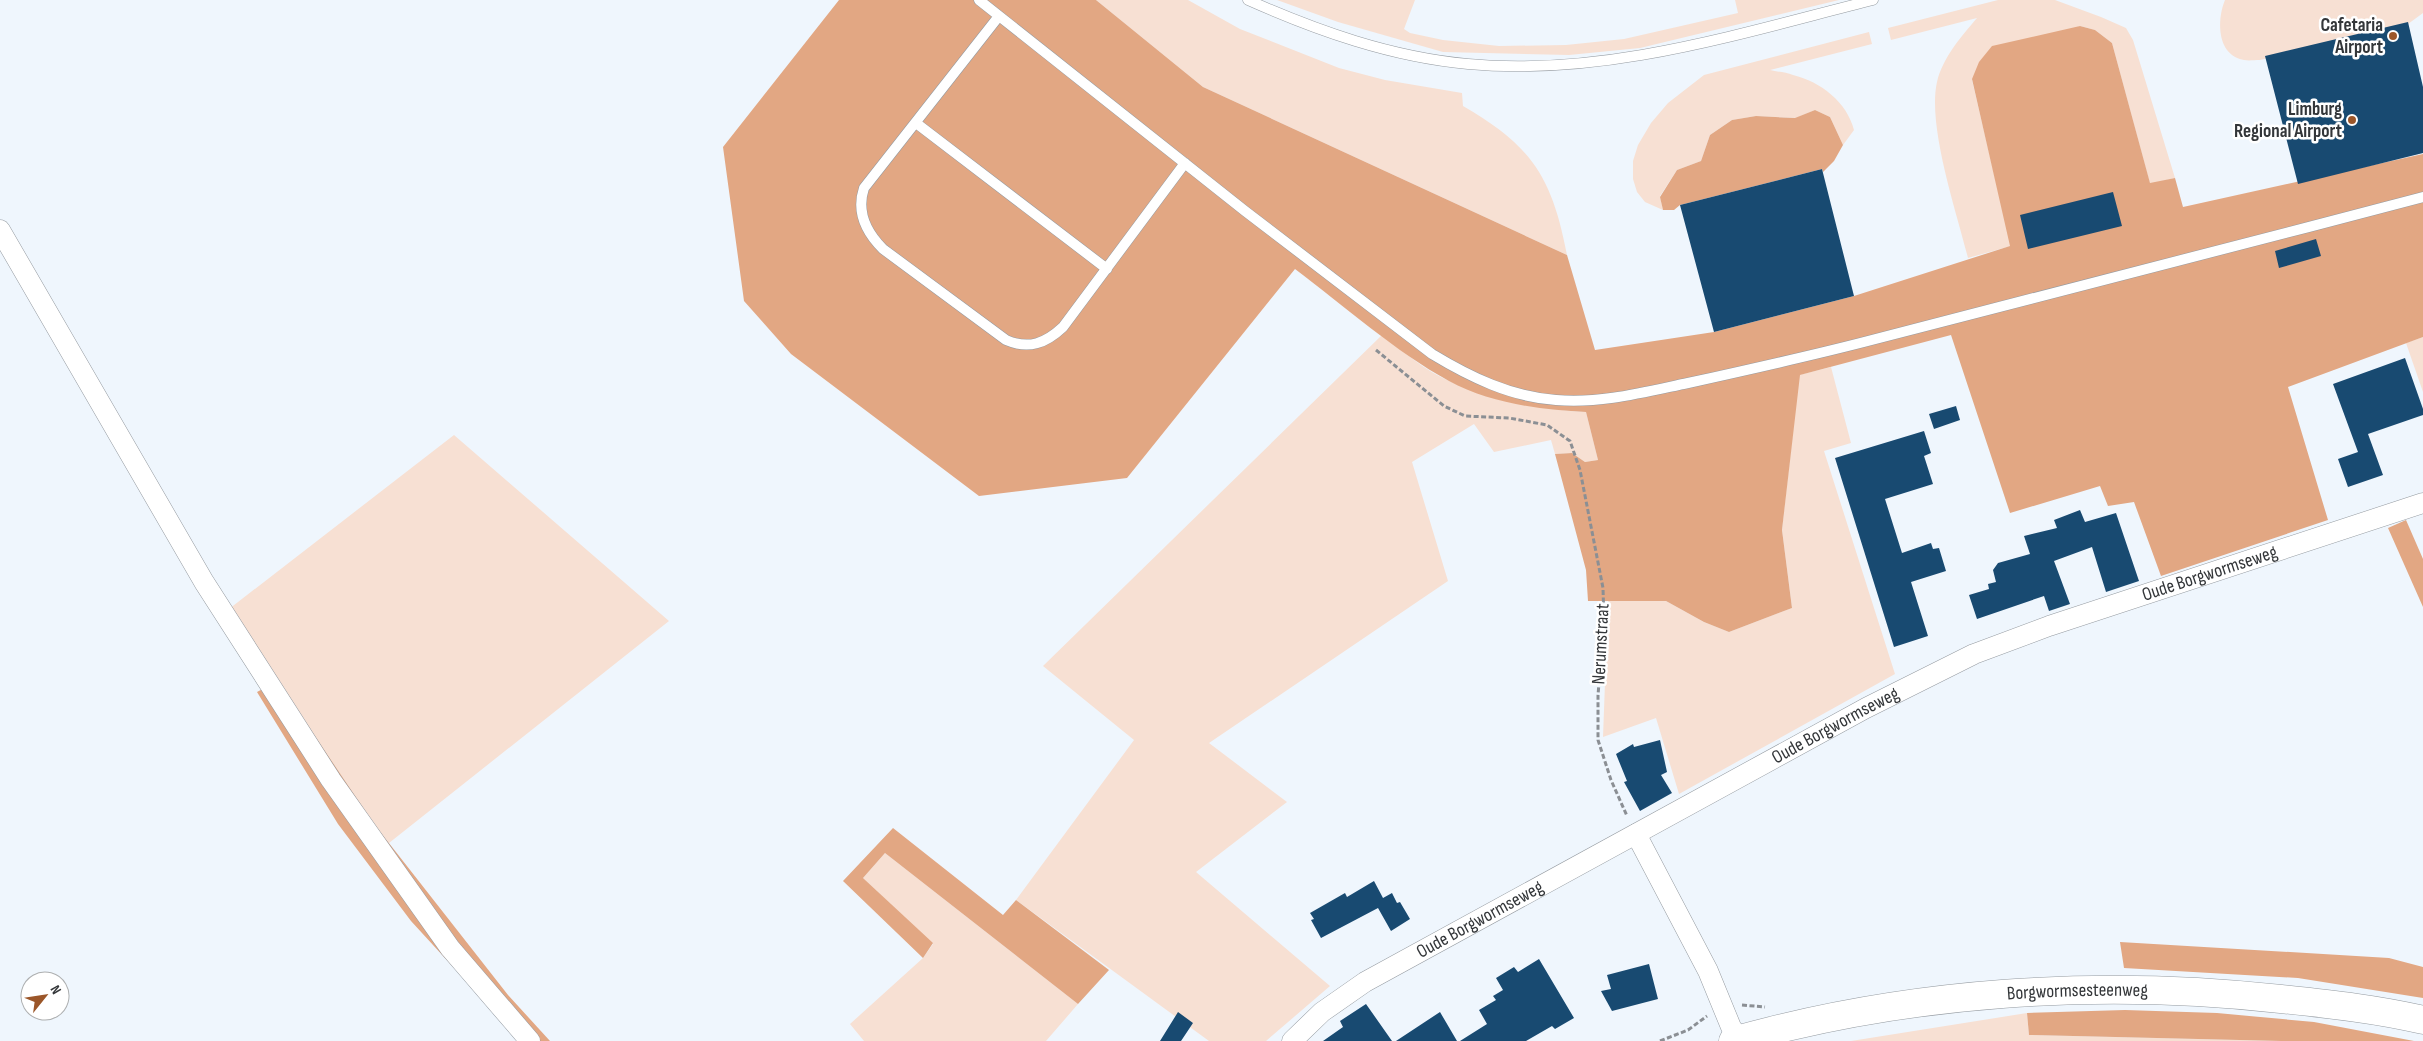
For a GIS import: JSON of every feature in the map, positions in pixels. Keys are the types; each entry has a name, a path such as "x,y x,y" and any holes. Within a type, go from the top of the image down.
{"main road":[{"name":"Borgwormsesteenweg","path":"1738,1040 1856,1013 1932,1001 2064,990 2129,989 2226,993 2324,1003 2423,1020"}],"street":[{"path":"0,230 204,582 331,780 450,948 530,1041"},
{"name":"Oude Borgwormseweg","path":"1292,1041 1322,1012 1365,982 1866,708 1974,654 2050,626 2423,503"},
{"path":"1636,834 1708,971 1738,1040"}],"lane":[{"path":"979,0 1185,163 1432,354 1460,371 1490,385 1528,396 1556,400 1583,401 1640,394 1793,360 2423,196"},
{"path":"1248,0 1315,29 1416,57 1468,64 1517,66 1581,64 1650,53 1873,0"},
{"path":"999,16 864,188 862,196 863,221 873,239 883,249 1006,340 1022,345 1039,344 1054,335 1107,269 1185,163"},
{"path":"916,122 1107,269"}],"path":[{"name":"Nerumstraat","path":"1376,350 1444,406 1465,416 1509,418 1547,425 1570,441 1580,470 1603,588 1604,623 1598,695 1598,740 1611,780 1636,834"}],"shaded area":[{"path":"839,0 1096,0 1203,87 1567,255 1595,350 1714,332 1854,296 2010,246 1972,79 1979,62 1992,46 2080,26 2095,30 2112,43 2150,183 2175,178 2183,207 2423,154 2423,337 2288,387 2328,520 2161,576 2134,502 2108,506 2100,486 2010,513 1951,335 1800,375 1782,530 1792,608 1729,632 1704,622 1666,601 1588,601 1586,570 1555,454 1572,453 1585,462 1598,460 1586,412 1516,404 1465,389 1429,369 1390,343 1295,269 1127,478 979,496 791,354 744,301 723,147"},
{"path":"1096,0 1188,0 1240,29 1339,68 1385,80 1462,93 1463,106 1506,135 1535,166 1546,184 1554,204 1567,255 1203,87"},
{"path":"1277,0 1415,0 1404,29 1410,33 1443,40 1499,46 1566,45 1624,39 1738,13 1735,0 1839,0 1640,48 1569,55 1443,52 1338,22"},
{"path":"1998,0 2055,0 2126,28 2133,40 2175,178 2150,184 2112,43 2095,30 2080,26 1972,80 2011,246 1968,258 1945,170 1936,122 1935,100 1937,82 1944,64 1953,48 1977,18 1891,40 1888,28"},
{"path":"2225,0 2423,0 2423,13 2408,24 2260,60 2244,60 2235,57 2228,51 2221,35 2222,8"},
{"path":"1869,32 1872,44 1770,70 1803,78 1823,88 1839,102 1851,120 1854,130 1843,145 1830,117 1815,110 1796,118 1756,116 1732,120 1710,135 1701,161 1677,170 1660,196 1663,210 1645,202 1637,192 1633,179 1633,161 1638,145 1651,123 1668,103 1704,75"},
{"path":"1815,110 1830,117 1843,145 1834,161 1823,172 1822,169 1680,205 1674,210 1663,210 1660,197 1677,170 1701,161 1710,135 1732,120 1756,116 1795,118"},
{"path":"1382,335 1433,373 1468,388 1535,406 1586,412 1598,460 1585,462 1572,453 1555,454 1551,440 1494,452 1474,424 1412,462 1448,581 1209,743 1287,802 1196,872 1330,986 1266,1041 1209,1041 1016,900 1134,740 1043,666"},
{"path":"2423,337 2423,392 2406,343"},
{"path":"1831,367 1851,443 1824,451 1895,674 1679,794 1656,718 1603,737 1608,601 1666,601 1704,622 1729,632 1792,608 1782,530 1799,375"},
{"path":"454,435 669,621 389,843 374,824 229,609"},
{"path":"2406,520 2423,559 2423,607 2388,528"},
{"path":"249,638 374,824 508,995 550,1041 521,1041 411,921 338,824 257,692 270,685"},
{"path":"893,828 1003,915 1016,900 1109,970 1078,1004 885,853 863,878 933,943 923,958 843,881"},
{"path":"885,853 1078,1004 1046,1041 864,1041 850,1024 923,958 933,944 863,878"},
{"path":"2120,942 2389,958 2423,967 2423,998 2298,978 2124,968"},
{"path":"2125,1010 2217,1013 2314,1022 2414,1041 2281,1041 2029,1035 2027,1013"},
{"path":"2027,1013 2029,1035 2281,1041 1851,1041"}],"building":[{"name":"Limburg Regional Airport","path":"2408,22 2423,87 2423,153 2298,184 2265,56"},
{"path":"1822,169 1854,296 1714,332 1680,205"},
{"path":"2113,192 2122,226 2028,249 2020,215"},
{"path":"2316,239 2321,256 2279,268 2275,251"},
{"path":"2405,358 2423,409 2423,415 2368,434 2383,475 2348,487 2338,459 2358,452 2333,384"},
{"path":"1956,406 1960,420 1934,429 1929,414"},
{"path":"1924,431 1931,453 1924,456 1933,484 1885,499 1902,553 1931,543 1933,549 1939,548 1946,571 1911,582 1928,636 1894,647 1835,458"},
{"path":"2080,510 2085,522 2116,513 2139,581 2106,592 2092,547 2054,561 2070,604 2049,611 2044,596 1977,619 1969,595 1989,589 1988,584 1996,582 1993,570 1998,563 2030,554 2024,536 2057,528 2054,520"},
{"path":"1660,740 1667,772 1661,775 1672,793 1640,811 1624,782 1627,781 1616,754 1633,744 1634,747"},
{"path":"1374,881 1383,898 1392,893 1397,903 1400,902 1410,919 1391,931 1378,908 1321,938 1311,920 1314,919 1310,913 1345,893 1347,897"},
{"path":"1539,959 1574,1018 1555,1029 1552,1026 1526,1041 1460,1041 1487,1024 1479,1010 1496,1000 1493,996 1503,990 1496,978 1514,967 1518,972"},
{"path":"1649,964 1658,999 1612,1011 1601,991 1611,989 1607,975"},
{"path":"1366,1004 1392,1041 1323,1041 1343,1027 1340,1021"},
{"path":"1178,1012 1193,1023 1181,1041 1160,1041"},
{"path":"1440,1012 1457,1041 1396,1041"}],"place":[{"name":"Cafetaria Airport","path":"2393,36"},
{"name":"Limburg Regional Airport","path":"2352,120"}]}
